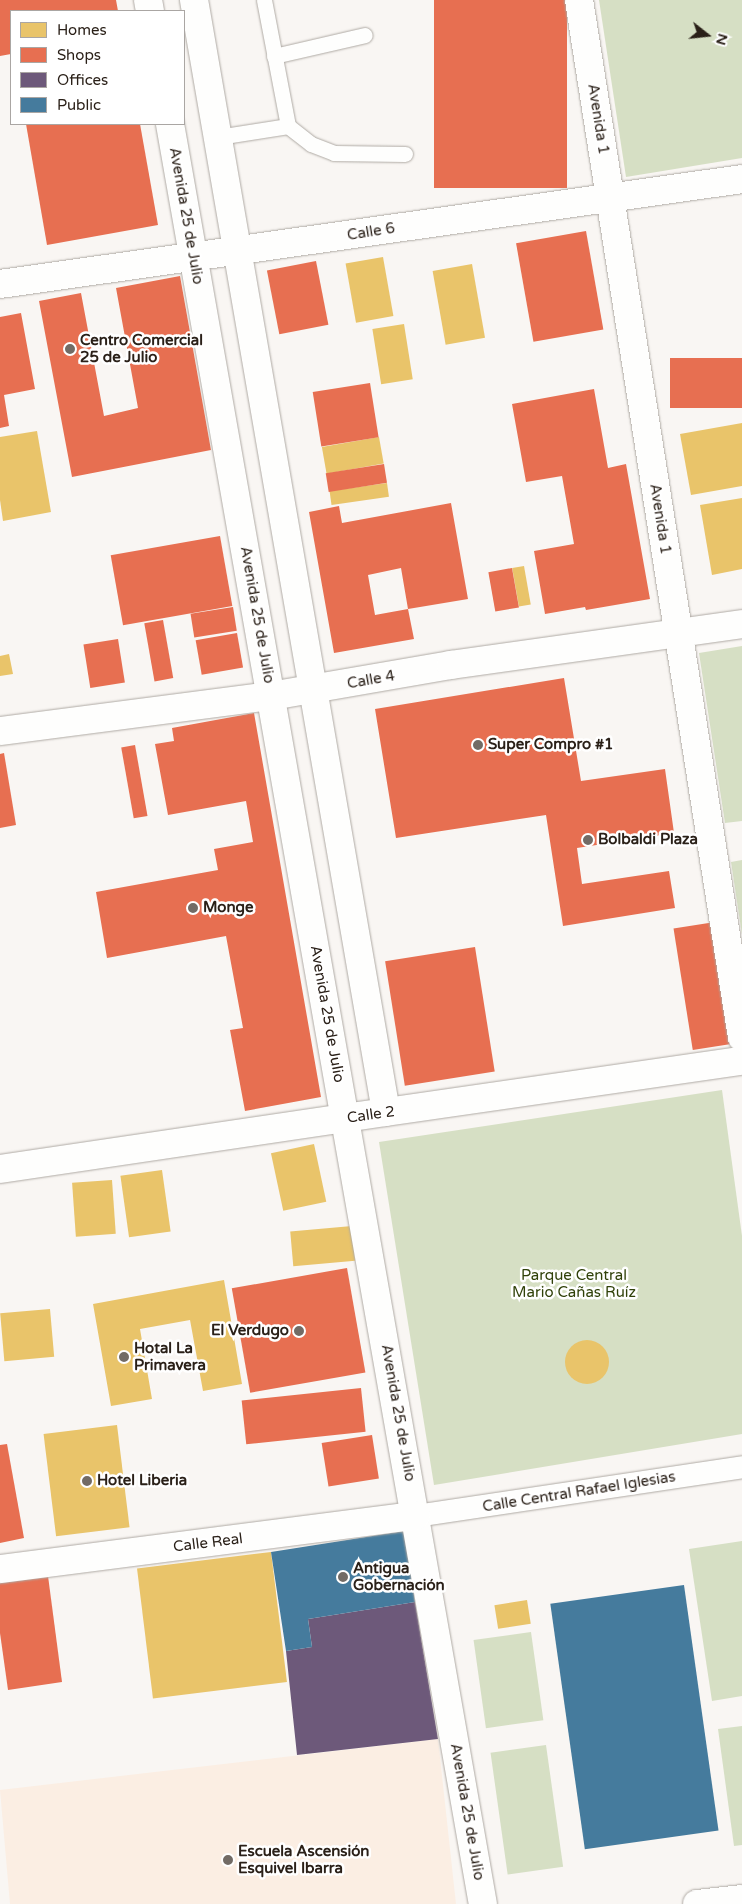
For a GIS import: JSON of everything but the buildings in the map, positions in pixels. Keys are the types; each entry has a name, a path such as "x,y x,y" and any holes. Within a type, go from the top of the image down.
{"street":[{"path":"194,0 386,1112"},
{"name":"Avenida 1","path":"579,0 742,1038"},
{"name":"Avenida 25 de Julio","path":"170,125 483,1904"},
{"name":"Calle 6","path":"0,284 238,252 610,196 742,179"},
{"name":"Calle 4","path":"0,731 314,690 451,665 742,624"},
{"name":"Calle 2","path":"0,1169 742,1061"},
{"name":"Calle Central Rafael Iglesias","path":"416,1516 742,1467"},
{"name":"Calle Real","path":"0,1569 416,1516"},
{"path":"697,1904 742,1899"}],"lane":[{"path":"264,0 288,126 312,144 334,153 405,154"},
{"path":"274,56 365,36"},
{"path":"218,137 288,126"}],"shaded area":[{"name":"Escuela Ascensión Esquivel Ibarra","path":"438,1739 456,1904 10,1904 0,1790"}],"green space":[{"path":"599,0 742,0 742,158 626,177"},
{"path":"742,646 742,821 725,823 699,653"},
{"path":"742,860 742,935 731,862"},
{"name":"Parque Central Mario Cañas Ruíz","path":"722,1090 742,1236 742,1434 434,1485 379,1142"},
{"path":"742,1541 742,1696 712,1701 689,1549"},
{"path":"531,1632 543,1720 486,1728 474,1640"},
{"path":"742,1726 742,1845 734,1846 718,1729"},
{"path":"546,1745 563,1867 508,1875 491,1753"}],"place":[{"name":"Centro Comercial 25 de Julio","path":"70,349"},
{"name":"Super Compro #1","path":"478,745"},
{"name":"Bolbaldi Plaza","path":"588,840"},
{"name":"Monge","path":"193,908"},
{"name":"El Verdugo","path":"299,1331"},
{"name":"Hotal La Primavera","path":"124,1357"},
{"name":"Hotel Liberia","path":"87,1481"},
{"name":"Antigua Gobernación","path":"343,1577"},
{"name":"Escuela Ascensión Esquivel Ibarra","path":"228,1860"}]}
